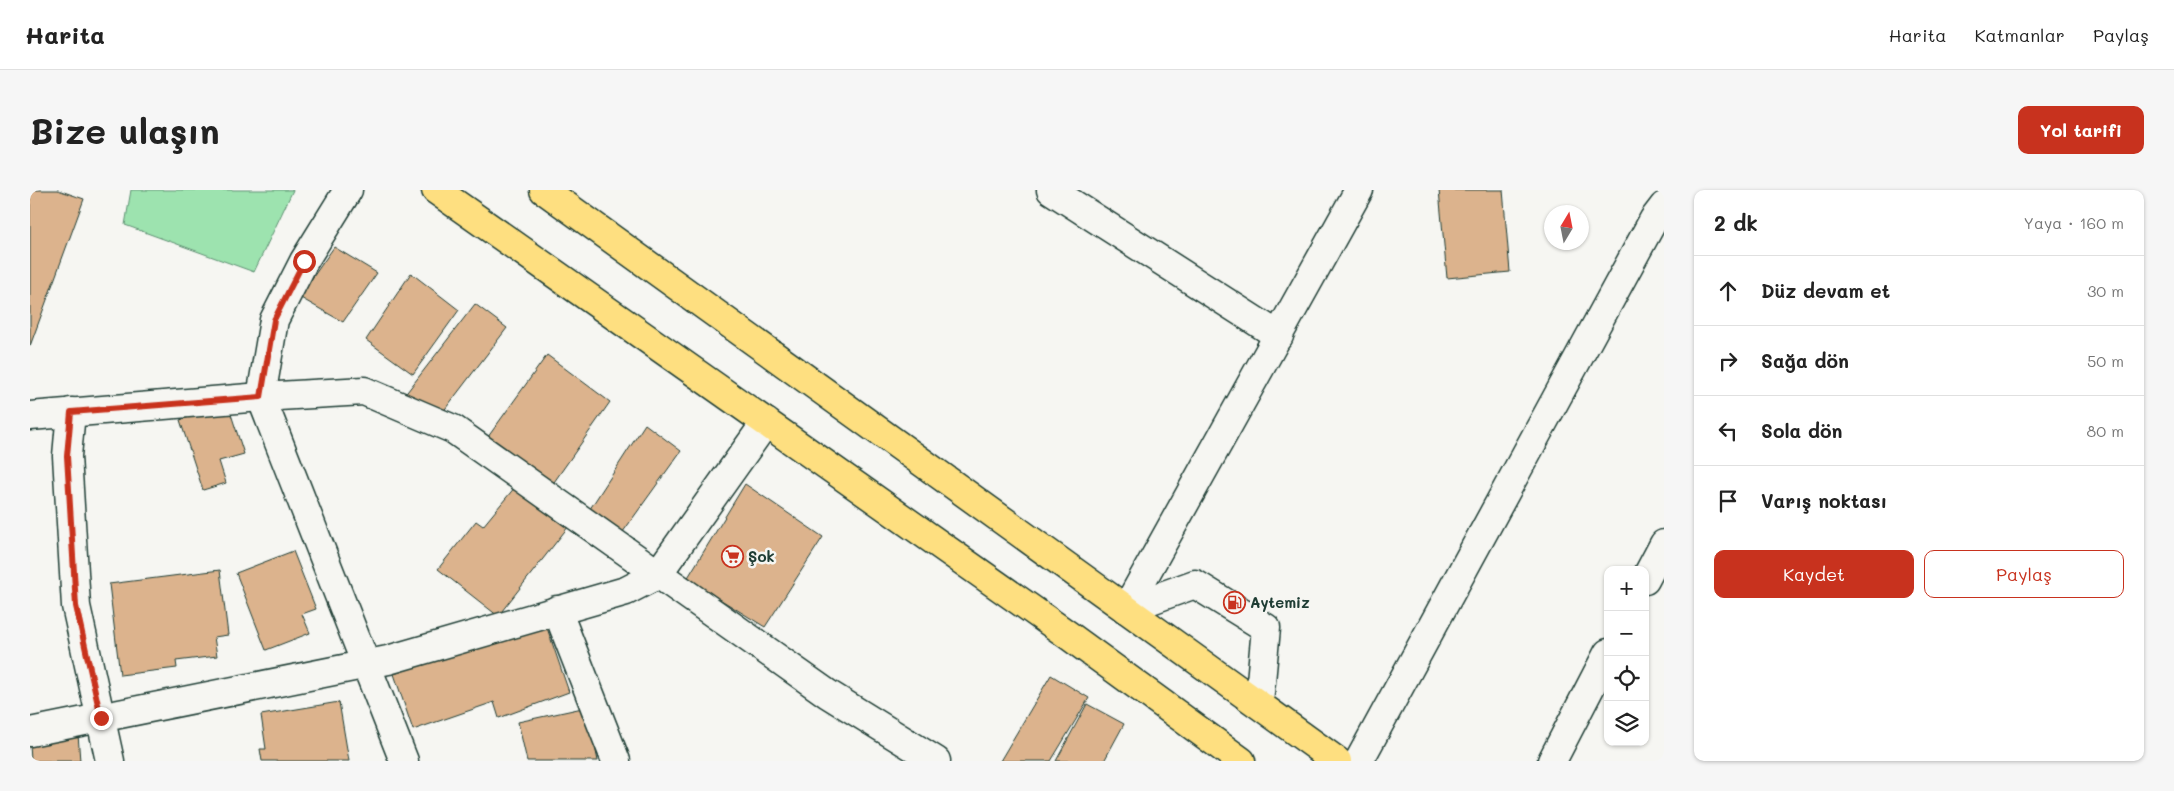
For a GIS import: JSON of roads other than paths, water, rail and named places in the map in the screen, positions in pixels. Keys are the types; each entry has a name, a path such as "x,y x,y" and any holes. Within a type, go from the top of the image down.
{"highway":[{"path":"436,190 1068,635 1241,761"},
{"path":"544,190 1338,761"}],"street":[{"path":"348,190 304,261 274,320 261,397 404,761"},
{"path":"1051,190 1279,336"},
{"path":"1126,609 1359,190"},
{"path":"1359,761 1654,219 1664,206"},
{"path":"30,416 261,397 364,391 453,429 657,575 828,694 936,761"},
{"path":"71,412 67,456 76,606 110,761"},
{"path":"30,732 388,660 626,590 657,575 766,422"},
{"path":"1649,572 1664,544"},
{"path":"1126,609 1194,584 1266,628 1259,703"},
{"path":"557,610 616,761"},
{"path":"1552,761 1606,656"}],"place":[{"name":"Şok","path":"732,556"},
{"name":"Aytemiz","path":"1234,602"}]}
